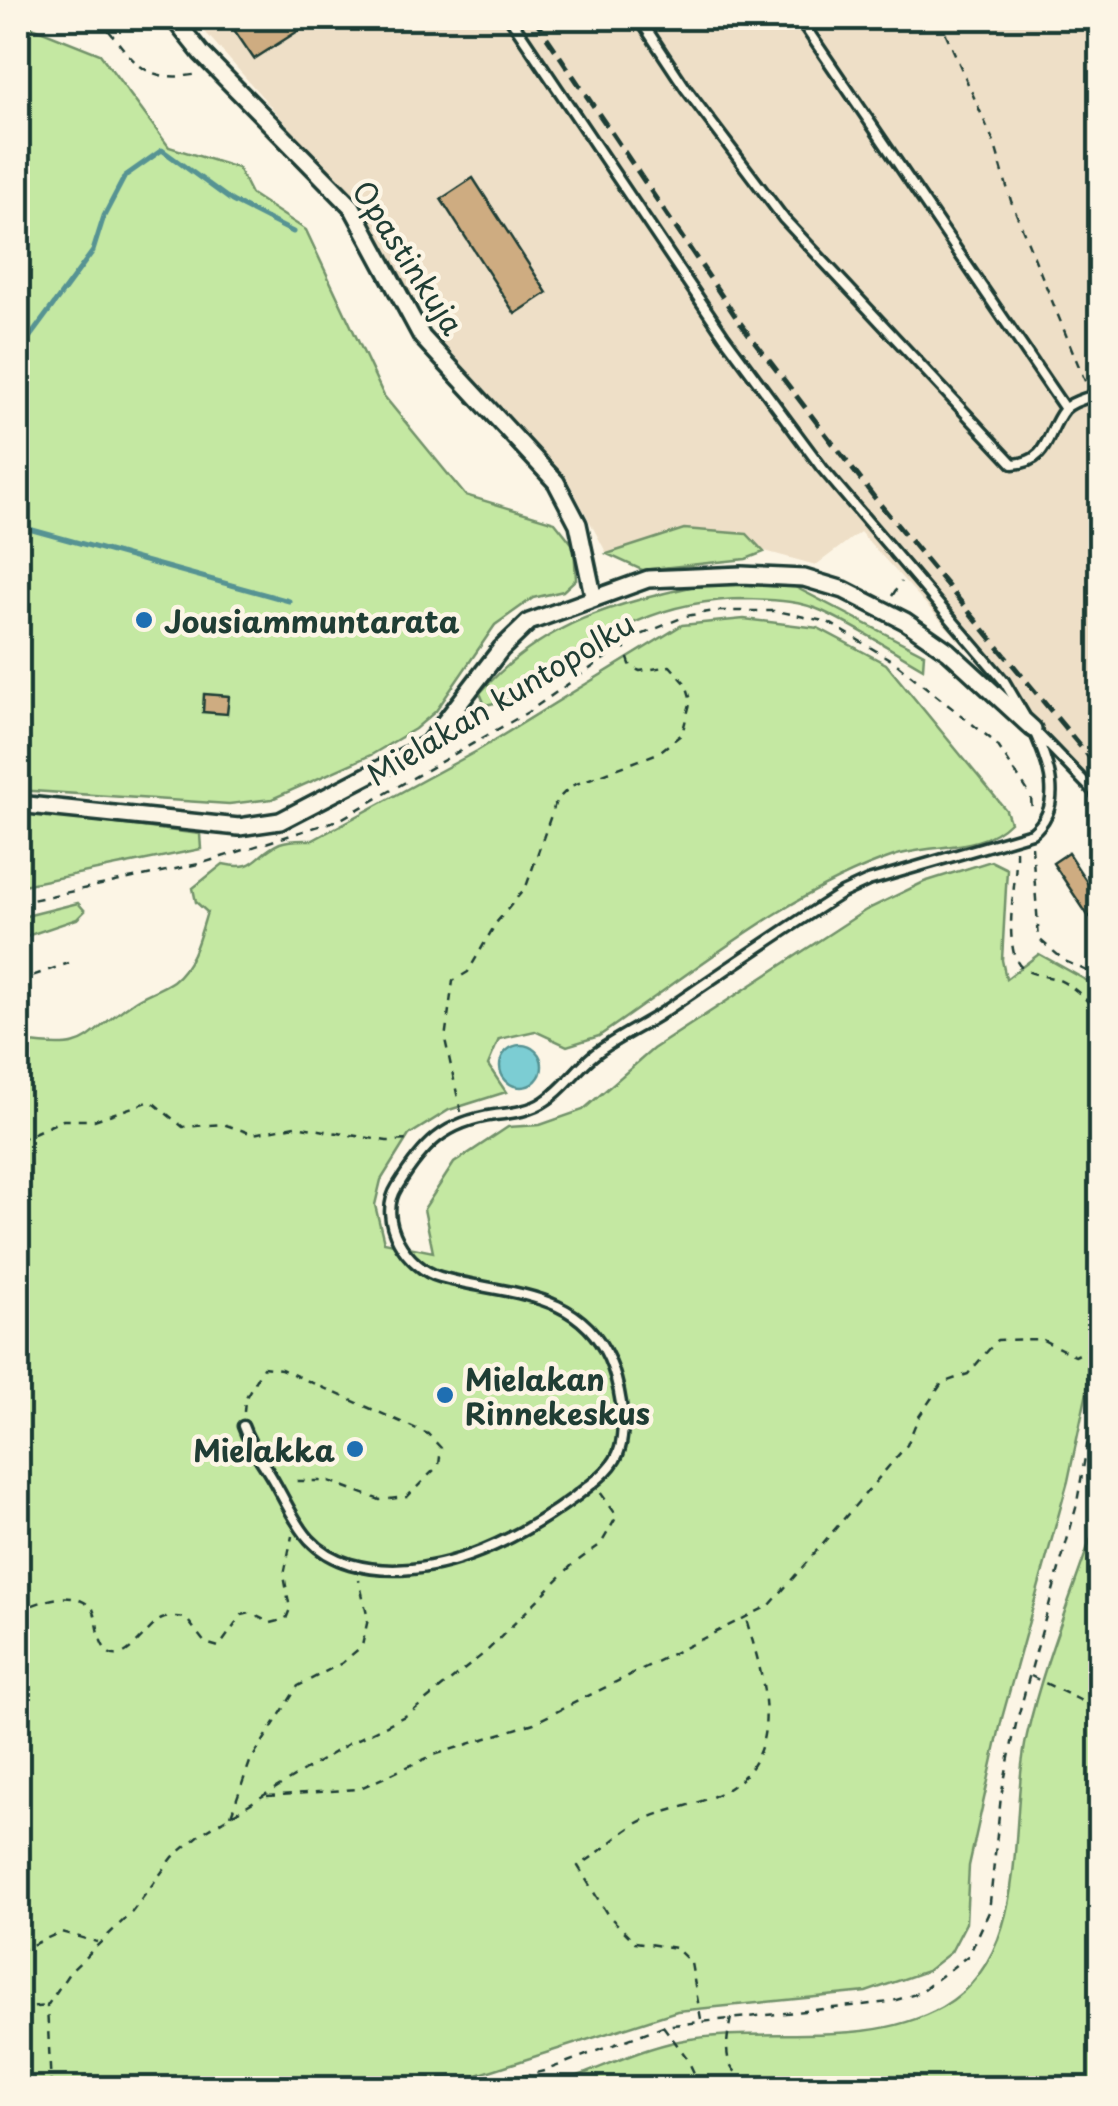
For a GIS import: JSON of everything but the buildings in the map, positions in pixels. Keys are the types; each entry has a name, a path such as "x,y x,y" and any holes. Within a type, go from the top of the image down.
{"street":[{"name":"Opastinkuja","path":"173,18 220,72 352,207 422,336 556,482 578,524 593,596"},
{"path":"18,804 240,827 280,821 428,744 501,649 530,622 648,579 742,575 804,578 881,608 948,650 1033,728"}],"lane":[{"path":"243,1426 250,1448 274,1480 308,1542 341,1561 365,1568 425,1565 492,1548 593,1483 620,1449 622,1423 616,1379 599,1340 563,1307 516,1290 438,1277 404,1251 393,1230 394,1190 430,1139 464,1122 532,1108 547,1100 594,1055 842,893 868,881 1032,833 1042,825 1052,801 1052,778 1033,728 1004,681 822,468 724,336 510,18"},
{"path":"639,18 686,89 784,219 1013,464 1025,463 1041,453 1065,409 1096,395"},
{"path":"799,18 1065,409"},
{"path":"1033,728 1100,798"}],"path":[{"path":"98,18 140,71 172,79 220,72"},
{"path":"939,18 994,145 1011,201 1096,395"},
{"path":"881,608 899,588 906,566"},
{"name":"Mielakan kuntopolku","path":"18,903 203,863 341,819 528,712 623,645 658,626 714,611 777,611 828,622 893,661 996,743 1031,796 1039,939 1066,962 1100,977"},
{"path":"464,1122 444,1040 453,982 468,972 496,923 526,886 556,801 571,786 658,753 682,734 691,700 686,684 670,666 640,671 631,667 623,645"},
{"path":"1016,838 1012,936 1016,961 1026,972 1059,980 1076,991 1100,1017"},
{"path":"18,981 68,964"},
{"path":"18,1140 63,1120 94,1120 150,1101 183,1127 223,1124 253,1134 296,1126 388,1140 430,1139"},
{"path":"267,1796 358,1789 434,1755 534,1723 770,1605 907,1446 918,1418 942,1383 968,1374 998,1340 1041,1339 1075,1356 1088,1350 1100,1335"},
{"path":"243,1426 245,1399 263,1367 281,1369 428,1434 441,1448 440,1465 407,1497 380,1500 329,1481 274,1480"},
{"path":"474,2088 544,2070 663,2026 890,2002 918,1993 969,1955 989,1912 1001,1796 1029,1675 1076,1508 1100,1373"},
{"path":"51,2088 47,2006 98,1942 132,1912 173,1857 348,1744 409,1714 487,1651 572,1565 600,1544 617,1516 593,1483"},
{"path":"18,1612 47,1599 88,1603 102,1643 109,1651 122,1654 134,1650 154,1624 173,1616 186,1618 205,1644 220,1647 242,1615 250,1614 271,1623 286,1619 290,1610 284,1575 296,1525"},
{"path":"231,1816 250,1762 298,1686 342,1664 362,1646 368,1619 364,1588 341,1561"},
{"path":"701,2021 691,1963 676,1948 635,1942 608,1914 578,1866 604,1851 630,1827 717,1796 744,1776 769,1717 765,1682 746,1617"},
{"path":"1029,1675 1100,1710"},
{"path":"18,1951 61,1932 98,1942"},
{"path":"18,2009 47,2006"},
{"path":"731,2018 724,2050 730,2066 746,2083 775,2088"},
{"path":"663,2026 688,2058 701,2088"}],"shaded area":[{"path":"193,18 1100,18 1100,795 860,532 816,565 684,529 607,554 568,481 441,341 352,199"}],"green space":[{"path":"18,18 100,54 169,147 238,168 251,194 306,230 384,396 465,495 555,522 574,546 576,579 563,591 533,598 495,625 436,711 415,729 371,755 272,799 229,804 18,790"},
{"path":"684,529 747,534 764,552 746,559 642,570 607,554"},
{"path":"708,583 795,587 924,654 923,668 813,607 766,600 710,601 677,608 618,630 504,701 485,705 480,693 505,668 557,631 613,608"},
{"path":"744,619 818,628 886,664 1006,810 1010,822 985,839 894,856 817,890 742,936 599,1036 567,1046 535,1031 499,1039 488,1065 506,1092 449,1110 409,1135 381,1180 375,1205 384,1242 433,1252 424,1209 454,1163 508,1127 540,1125 583,1110 653,1049 866,910 924,882 991,861 1007,869 1002,960 1006,979 1039,954 1100,988 1100,1315 1088,1350 1087,1392 1068,1481 1002,1718 969,1866 966,1923 951,1952 927,1971 866,1992 677,2011 477,2075 309,2088 18,2088 18,1046 23,1042 75,1043 180,975 191,959 207,912 196,902 193,888 223,864 243,866 280,843 313,840 477,751 682,625"},
{"path":"18,812 200,834 201,849 18,886"},
{"path":"78,903 85,911 77,919 18,939 18,918"},
{"path":"1100,1511 1100,2088 543,2088 679,2041 880,2028 942,2007 971,1984 991,1955 1004,1921 1012,1885 1027,1735 1051,1651"}],"water":[{"path":"521,1045 536,1051 542,1066 536,1081 521,1087 506,1081 500,1066 506,1051"}],"waterway":[{"path":"18,353 93,251 104,216 125,176 162,150 232,201 293,232"},
{"path":"18,526 289,601"}],"railway":[{"path":"534,18 738,320 874,497 1100,770"}],"place":[{"name":"Jousiammuntarata","path":"144,620"},
{"name":"Mielakan Rinnekeskus","path":"445,1395"},
{"name":"Mielakka","path":"355,1449"}]}
